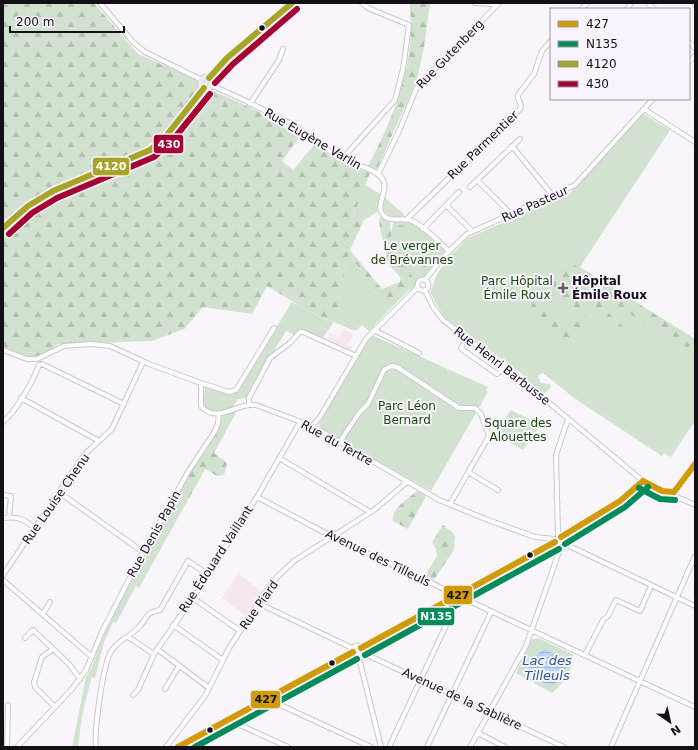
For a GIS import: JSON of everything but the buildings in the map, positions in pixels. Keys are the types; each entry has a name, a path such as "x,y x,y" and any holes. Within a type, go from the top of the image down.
{"main road":[{"path":"204,88 201,83 202,80 209,78 227,58 292,3"},
{"path":"3,228 20,211 41,196 126,161 151,149 168,134 204,88 211,85 212,81 209,78"}],"street":[{"path":"100,3 133,42 145,52 202,80"},
{"path":"343,158 395,100 403,68 409,25 368,8 362,3"},
{"path":"475,3 498,5"},
{"name":"Rue Gutenberg","path":"378,174 399,131 416,89 498,5"},
{"name":"Rue Parmentier","path":"407,219 520,109 521,105 518,95 525,89 534,74 542,51 550,43"},
{"path":"250,104 279,60 283,50"},
{"name":"Rue Eugène Varlin","path":"211,85 297,128 343,158 378,174"},
{"name":"Rue Pasteur","path":"425,280 449,251 472,231 576,185 652,100"},
{"path":"644,108 695,142"},
{"path":"470,187 520,138"},
{"path":"512,146 553,196"},
{"path":"378,174 383,178 384,185 380,207 382,213 387,218 394,220 407,219 414,221 449,251"},
{"path":"477,180 511,214"},
{"path":"423,229 459,192"},
{"path":"446,205 472,231"},
{"path":"312,426 320,417 366,339 418,286 420,280 425,280 429,286 425,290 420,290 418,286"},
{"name":"Rue Henri Barbusse","path":"425,290 438,315 466,338 505,366 643,481 660,490 672,493 674,492"},
{"path":"3,350 34,359 64,346 91,344 110,346 143,362 201,383 233,392 274,328"},
{"path":"374,330 419,353"},
{"path":"201,383 201,406 207,412 219,413 249,404 249,398 270,358 290,343 300,332 356,356"},
{"path":"466,338 461,348 496,374 505,366"},
{"path":"3,422 10,416 43,361 41,357"},
{"path":"34,359 40,365 124,404"},
{"name":"Rue Louise Chenu","path":"3,575 84,456 112,428 143,362"},
{"path":"339,443 359,413 368,404 384,370 391,366 397,367 460,408 475,408 481,414 489,436 450,504"},
{"path":"21,398 99,441"},
{"name":"Rue du Tertre","path":"249,404 312,426 407,482 450,504 535,537 558,540 695,606"},
{"name":"Rue Denis Papin","path":"17,747 80,679 92,657 102,632 144,552 188,472 215,431 219,413"},
{"path":"470,747 522,655 559,552 556,455 568,420"},
{"name":"Rue Édouard Vaillant","path":"133,696 138,690 157,649 193,598 257,497 300,422"},
{"path":"279,458 370,512"},
{"path":"695,464 674,492 677,497 695,505"},
{"path":"468,472 498,490"},
{"path":"360,651 558,540 620,501 643,481"},
{"name":"Rue Piard","path":"166,747 209,688 240,631 273,582 294,561 370,512 388,499 407,482"},
{"path":"60,493 64,498 144,552"},
{"path":"3,495 11,496 9,517"},
{"name":"Avenue des Tilleuls","path":"257,497 333,537 695,707"},
{"path":"3,518 9,517 24,520 35,529"},
{"path":"611,747 695,556"},
{"path":"96,747 95,730 107,662 112,650 138,628 150,612 153,610 160,610 188,561 207,574"},
{"path":"3,580 92,657"},
{"path":"638,616 651,586"},
{"path":"389,747 457,602 458,595"},
{"path":"585,656 603,620 608,616 618,595"},
{"path":"193,598 240,631"},
{"path":"616,600 640,611"},
{"path":"43,614 50,602"},
{"path":"258,603 352,650"},
{"path":"427,747 491,612"},
{"path":"173,625 223,660"},
{"path":"25,638 33,630 53,649 80,679"},
{"path":"128,637 154,654"},
{"path":"178,747 352,650 357,645 360,651 382,747"},
{"path":"53,649 42,657 34,682 35,687 55,707"},
{"path":"157,649 209,688"},
{"name":"Avenue de la Sablière","path":"352,650 360,651 558,746 564,747"},
{"path":"165,689 179,666"},
{"path":"269,697 272,701 371,747"},
{"path":"6,747 8,706"},
{"path":"230,718 231,721 288,747"},
{"path":"478,733 505,747"}],"shaded area":[{"path":"343,329 354,334 349,343 346,345 352,347 350,351 327,341 329,333 339,337"},
{"path":"238,574 263,592 246,616 222,598"}],"green space":[{"path":"3,3 94,3 138,54 197,80 202,88 216,92 260,112 266,119 300,136 282,161 293,170 314,145 341,162 370,173 354,214 364,220 350,250 382,289 400,282 400,276 390,263 381,234 379,219 382,217 390,222 396,259 405,266 412,276 415,284 388,311 349,253 342,284 339,311 329,321 267,286 252,314 203,307 184,329 152,341 58,344 46,354 25,358 3,347"},
{"path":"410,3 430,3 424,48 417,79 377,169 368,166 395,108 408,62 411,41"},
{"name":"Parc Hôpital Émile Roux","path":"644,114 670,130 580,267 695,339 695,424 692,425 671,457 664,453 662,456 574,398 543,373 538,377 541,383 550,384 551,387 542,396 521,373 443,316 430,292 437,274 450,256 468,238 570,193 640,116"},
{"path":"365,185 380,194 377,212 364,220 354,214"},
{"path":"384,197 405,215 394,217 385,212 382,205"},
{"name":"Le verger de Brévannes","path":"394,220 414,221 449,251 425,280 412,291 385,260"},
{"path":"399,225 405,226 406,239 427,261 429,262 441,250 444,253 427,272 398,231"},
{"path":"349,253 388,311 369,331 362,325 355,331 334,322 322,339 302,329 295,335 286,331 246,398 238,399 233,407 214,413 207,409 204,403 205,388 207,386 234,395 292,302 328,321 339,311 342,284"},
{"path":"569,262 614,288 694,339 688,348 673,340 666,331 651,323 644,323 613,303 606,306 607,312 623,326 606,328 590,306 586,288 581,280 575,283 573,289 574,295 581,299 584,307 586,315 585,323 579,334 571,338 559,340 555,338 548,331 539,316 530,310 532,304 541,299 545,300 567,322 576,323 582,319 580,310 549,292 548,285 564,263"},
{"name":"Parc Léon Bernard","path":"374,336 488,387 486,391 488,392 431,491 321,430 319,424 369,338"},
{"name":"Square des Alouettes","path":"511,410 531,420 535,416 542,422 523,450 495,434"},
{"path":"237,411 139,588 136,586 116,623 113,622 104,642 95,678 92,677 91,679 82,716 78,747 72,747 86,677 91,669 106,630 145,554 190,473 218,428 222,416"},
{"path":"218,428 226,431 214,453 227,463 224,475 217,476 205,469 188,500 178,494"},
{"path":"417,491 426,496 408,529 393,521 393,516 397,508"},
{"path":"443,525 453,533 455,539 454,550 433,581 425,576 437,556 436,549 432,542"},
{"path":"538,638 573,654 570,671 552,693 516,673 531,640"}],"water":[{"name":"Lac des Tilleuls","path":"544,649 565,659 566,670 555,684 546,684 539,680 529,668 531,660"}],"transit line":[{"name":"4120","path":"209,78 227,58 292,3"},
{"name":"430","path":"215,83 233,64 297,9"},
{"name":"4120","path":"3,228 28,206 53,191 150,150 166,136 204,88"},
{"name":"430","path":"9,234 32,213 57,198 154,157 172,141 210,94"},
{"name":"427","path":"674,492 695,464"},
{"name":"427","path":"643,481 662,491 674,492"},
{"name":"427","path":"561,537 620,501 643,481"},
{"name":"N135","path":"565,544 625,507 648,487"},
{"name":"N135","path":"639,488 660,499 675,500"},
{"name":"427","path":"361,648 555,542"},
{"name":"N135","path":"365,655 559,549"},
{"name":"427","path":"178,747 353,652"},
{"name":"N135","path":"195,747 357,659"}],"place":[{"name":"Hôpital Émile Roux","path":"563,288"}]}
